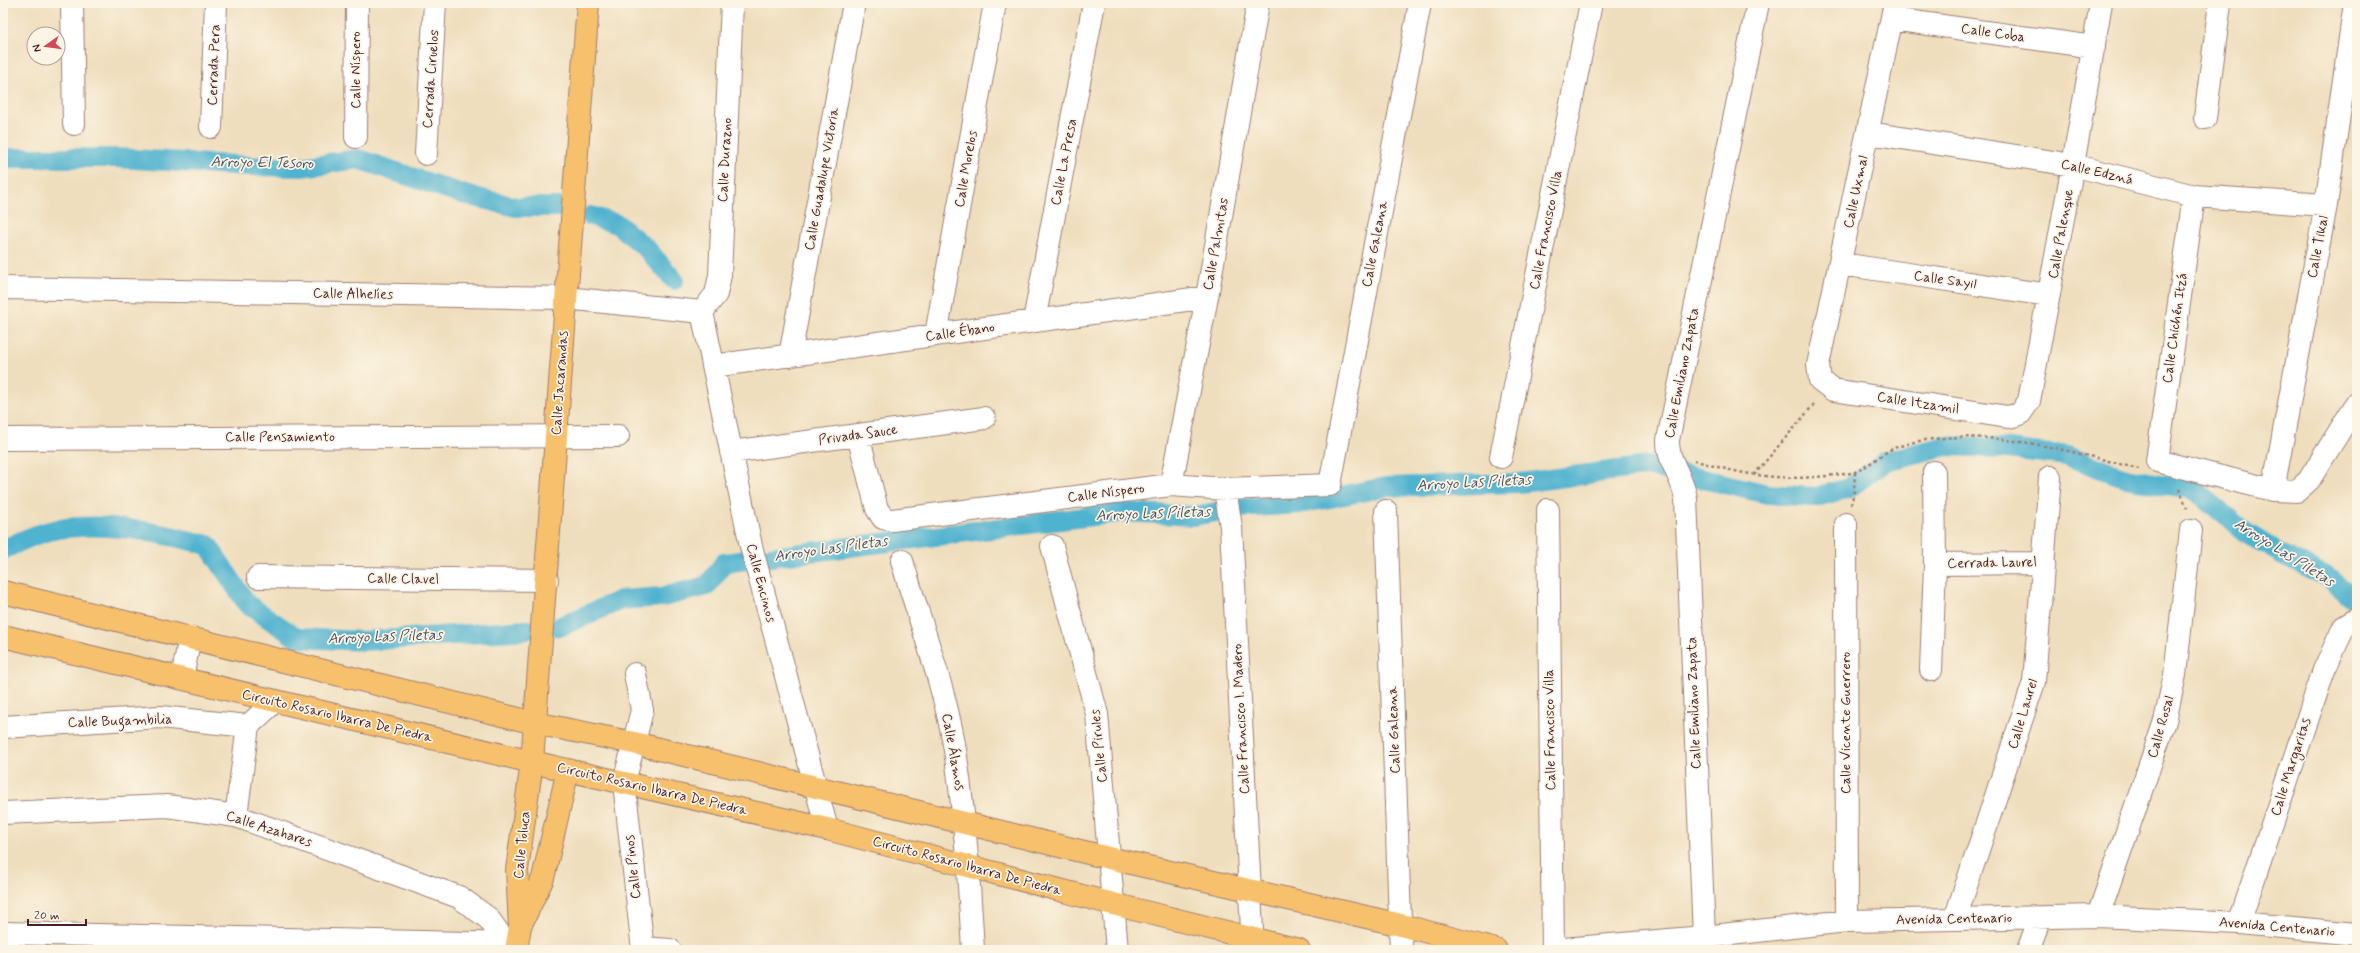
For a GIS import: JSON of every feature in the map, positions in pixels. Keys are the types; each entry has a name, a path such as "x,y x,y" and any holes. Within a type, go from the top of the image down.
{"main road":[{"name":"Calle Jacarandas","path":"532,762 547,580 556,435 588,3"},
{"path":"3,592 535,723 634,743 815,785 1109,858 1401,925 1496,950"},
{"name":"Circuito Rosario Ibarra De Piedra","path":"3,636 532,762 827,829 1113,904 1252,945 1299,950"},
{"name":"Calle Toluca","path":"515,941 517,870 532,762"},
{"name":"Calle Toluca","path":"515,941 543,878 568,770"}],"street":[{"path":"72,3 74,124"},
{"name":"Cerrada Pera","path":"212,127 216,3"},
{"name":"Calle Níspero","path":"356,137 357,3"},
{"name":"Cerrada Ciruelos","path":"426,154 435,3"},
{"name":"Calle Durazno","path":"702,312 716,294 720,275 732,3"},
{"name":"Calle Guadalupe Victoria","path":"790,356 854,3"},
{"name":"Calle Morelos","path":"936,335 995,3"},
{"name":"Calle La Presa","path":"1034,321 1094,3"},
{"name":"Calle Palmitas","path":"1171,485 1207,297 1258,3"},
{"name":"Calle Galeana","path":"1330,485 1420,3"},
{"name":"Calle Francisco Villa","path":"1501,457 1591,3"},
{"name":"Calle Emiliano Zapata","path":"1704,937 1686,498 1682,481 1668,452 1668,440 1758,3"},
{"name":"Calle Palenque","path":"2020,414 2029,402 2073,165 2101,3"},
{"path":"2205,118 2220,3"},
{"name":"Calle Tikal","path":"2273,490 2326,205 2355,3"},
{"name":"Calle Coba","path":"1894,11 2094,47"},
{"name":"Calle Uxmal","path":"1820,380 1818,365 1841,264 1894,11"},
{"name":"Calle Edzná","path":"1868,133 2073,165 2194,196 2326,205"},
{"name":"Calle Chichén Itzá","path":"2194,196 2157,460 2273,490"},
{"name":"Calle Sayil","path":"1841,264 2049,295"},
{"name":"Calle Alhelíes","path":"3,288 566,298 702,312"},
{"name":"Calle Ébano","path":"713,366 1207,297"},
{"name":"Calle Encinos","path":"702,312 751,546 827,829"},
{"name":"Calle Itzamil","path":"1820,380 1832,390 2008,417 2020,414"},
{"path":"2273,490 2297,491 2310,480 2357,403"},
{"name":"Privada Sauce","path":"731,452 984,418"},
{"name":"Calle Pensamiento","path":"3,439 556,435 618,436"},
{"name":"Calle Níspero","path":"858,435 877,509 883,518 892,520 1171,485 1226,495 1330,485"},
{"name":"Cerrada Laurel","path":"1934,472 1934,564 2044,563"},
{"name":"Calle Laurel","path":"1956,919 2034,682 2050,477"},
{"name":"Calle Francisco I. Madero","path":"1226,495 1231,527 1252,945"},
{"name":"Calle Francisco Villa","path":"1548,510 1552,950"},
{"name":"Calle Galeana","path":"1386,511 1401,950"},
{"name":"Calle Vicente Guerrero","path":"1846,524 1847,921"},
{"name":"Calle Rosal","path":"2098,916 2165,721 2175,675 2191,530"},
{"name":"Calle Pirules","path":"1052,546 1097,714 1117,950"},
{"name":"Calle Álamos","path":"902,560 943,700 954,744 968,867 973,950"},
{"path":"1931,670 1934,564"},
{"name":"Calle Clavel","path":"258,577 547,580"},
{"name":"Calle Margaritas","path":"2239,923 2324,670 2351,623"},
{"path":"182,678 190,637"},
{"path":"624,783 642,710 635,674"},
{"path":"236,816 248,726 275,701"},
{"name":"Calle Bugambilia","path":"3,727 160,717 248,726"},
{"name":"Calle Pinos","path":"624,783 643,949"},
{"name":"Calle Azahares","path":"3,813 167,806 236,816 459,897 488,918 515,941"},
{"name":"Avenida Centenario","path":"1552,950 1704,937 1847,921 2098,916 2239,923 2357,934"},
{"path":"2028,950 2040,918"},
{"path":"3,933 515,941"},
{"path":"643,949 670,950"}],"path":[{"path":"1753,476 1815,404 1820,380"},
{"path":"1854,492 1855,472"},
{"path":"2178,485 2188,505"}],"waterway":[{"name":"Arroyo El Tesoro","path":"3,158 116,158 249,166 301,167 358,159 462,194 516,207 561,207"},
{"name":"Arroyo El Tesoro","path":"591,216 617,224 646,248 674,280"},
{"name":"Arroyo Las Piletas","path":"559,627 621,600 662,597 707,586 724,563 1124,512 1194,516 1238,508 1299,504 1386,487 1520,483 1648,466 1767,494 1816,497 1849,488 1886,461 1946,446 2000,448 2067,456 2125,478 2195,490 2245,532 2281,554 2326,576 2357,601"},
{"name":"Arroyo Las Piletas","path":"3,550 41,533 58,529 84,527 138,530 208,545 247,604 297,638 363,641 527,630"}]}
